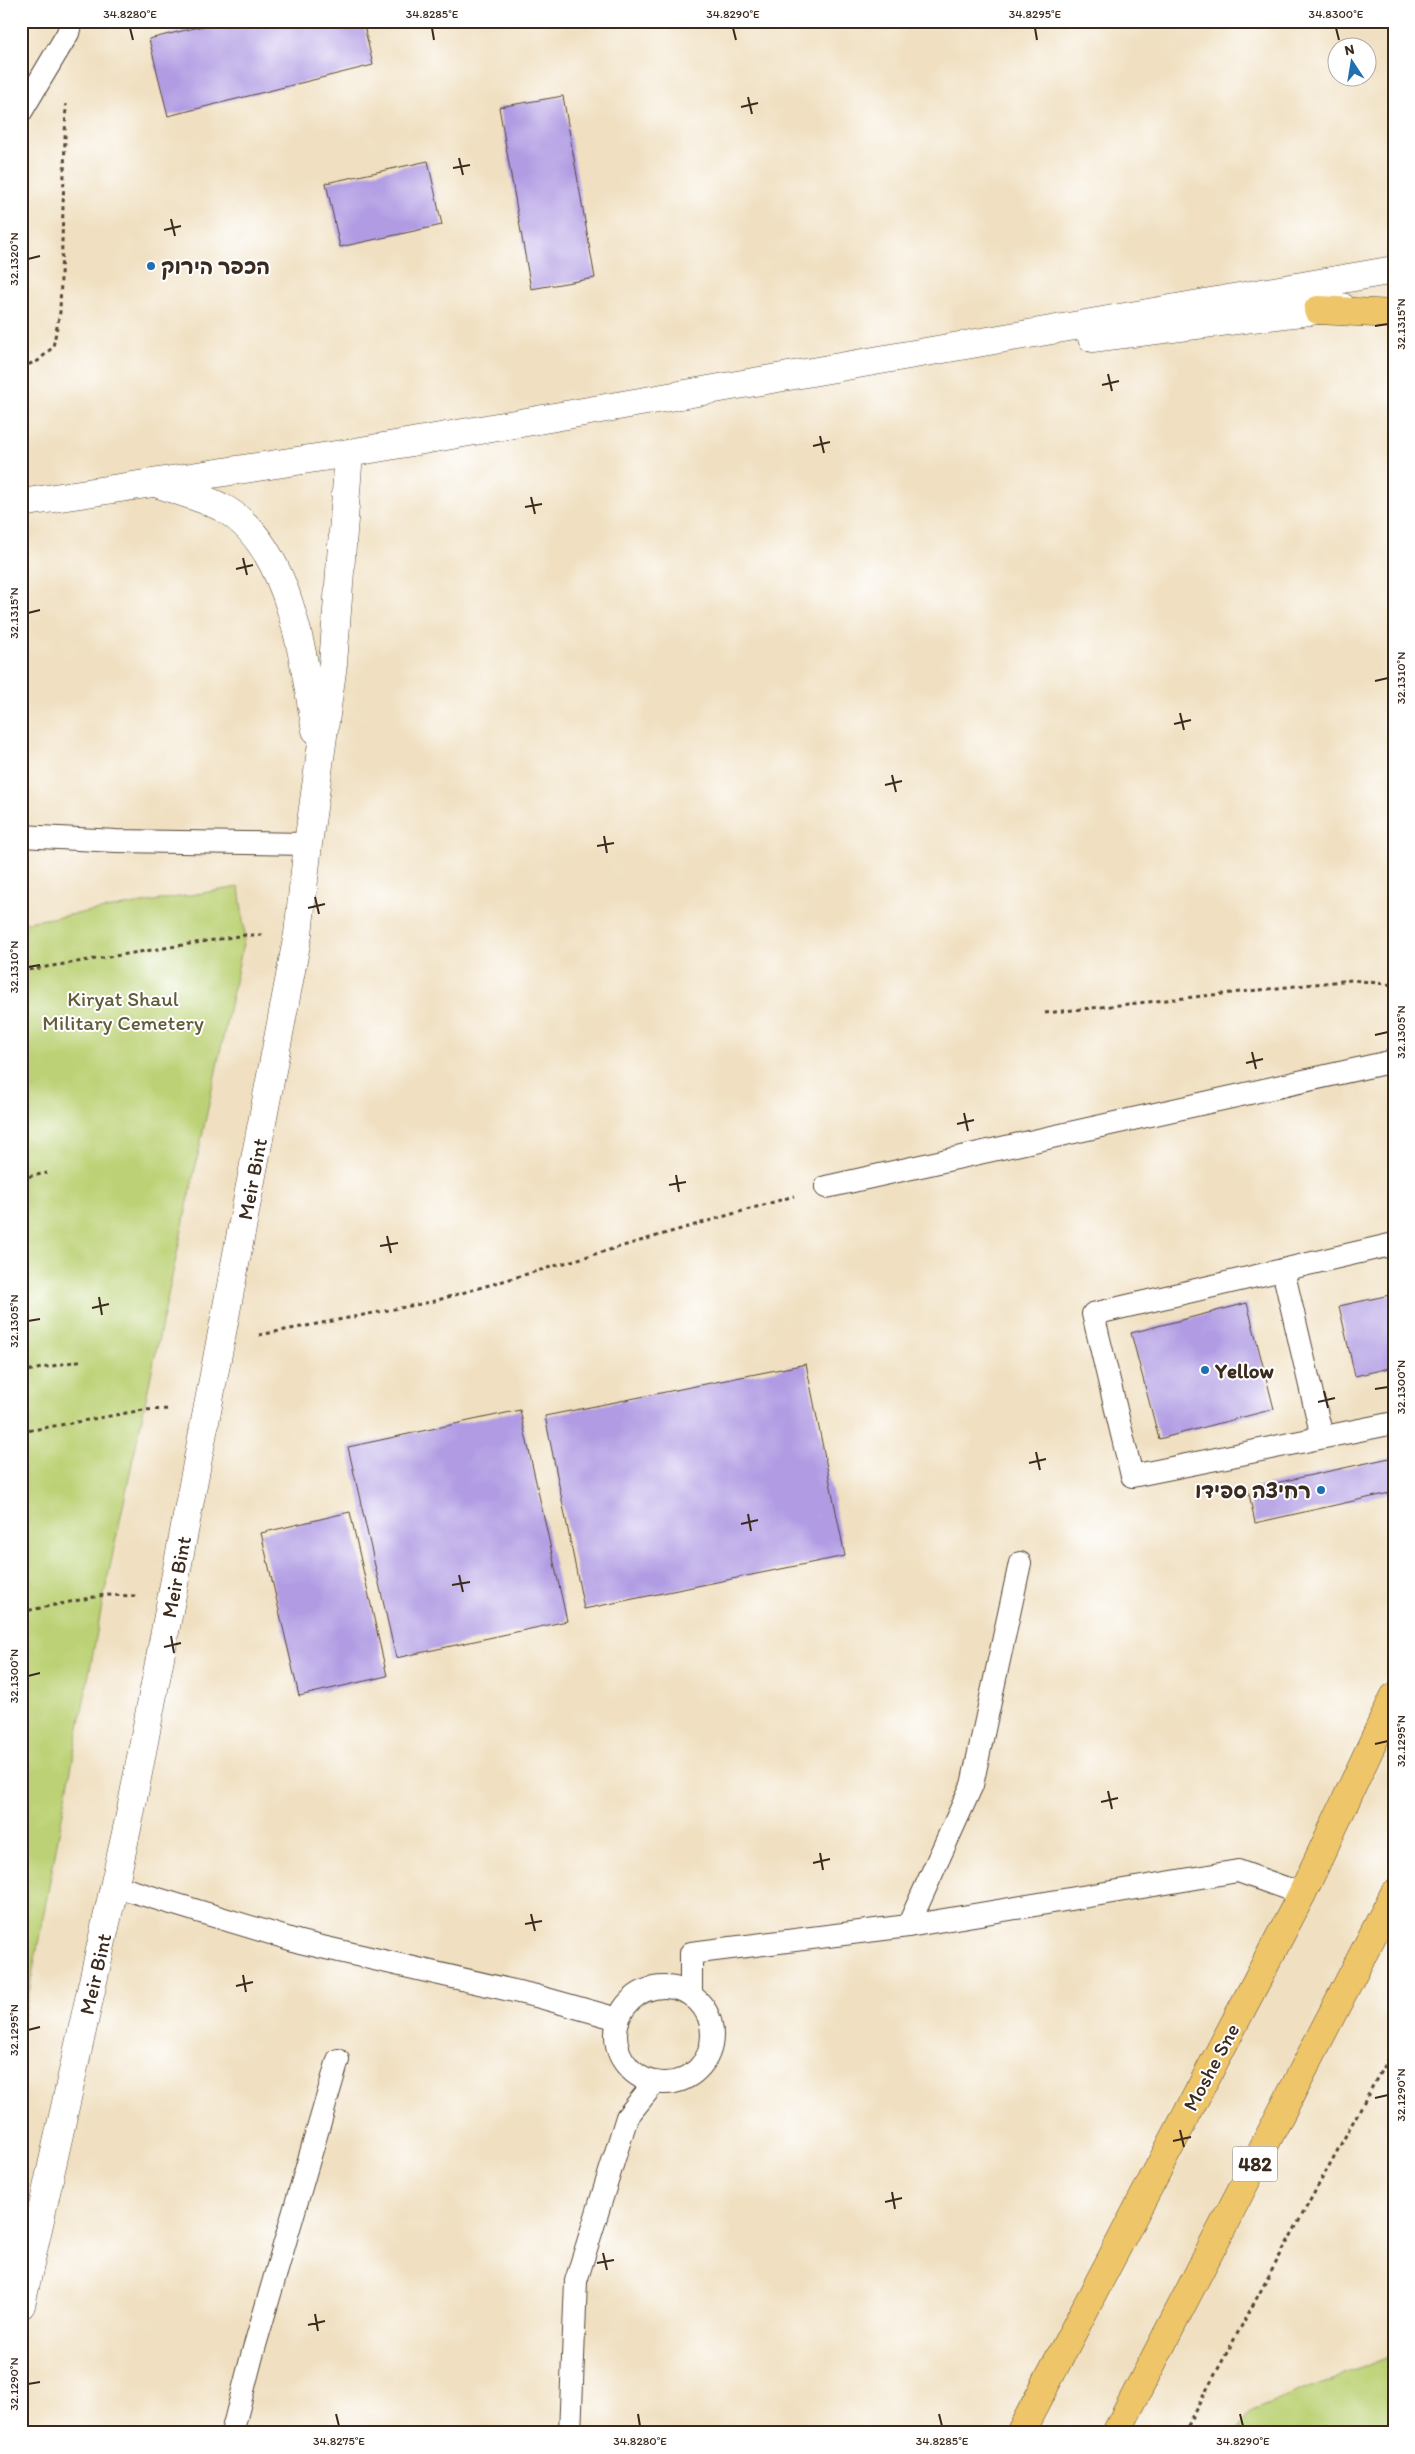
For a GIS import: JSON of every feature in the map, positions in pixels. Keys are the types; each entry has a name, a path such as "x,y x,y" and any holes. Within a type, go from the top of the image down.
{"main road":[{"path":"1318,310 1394,314"},
{"name":"Moshe Sne","path":"1020,2433 1302,1894 1394,1697"},
{"name":"482","path":"1116,2433 1394,1894"}],"street":[{"path":"21,503 349,453 948,346 1394,270"},
{"path":"948,346 1110,338 1394,301"},
{"name":"Meir Bint","path":"21,2305 115,1886 298,934 332,664 349,453"},
{"path":"155,482 221,507 252,532 279,575 297,629 320,754"}],"lane":[{"path":"21,112 68,33 71,21"},
{"path":"21,836 116,841 308,844"},
{"path":"826,1186 1394,1061"},
{"path":"1394,1244 1093,1314 1132,1476 1394,1423"},
{"path":"1283,1270 1322,1437"},
{"path":"908,1926 972,1785 1020,1562"},
{"path":"691,1995 691,1954 908,1926 1238,1871 1302,1894"},
{"path":"115,1886 300,1942 536,1996 618,2019"},
{"path":"658,1987 675,1988 691,1995 700,2002 711,2023 712,2040 707,2056 698,2070 688,2077 671,2082 655,2082 638,2075 625,2064 618,2048 618,2019 633,1998 648,1989 658,1987"},
{"path":"232,2433 253,2352 338,2060"},
{"path":"570,2433 576,2281 627,2117 655,2082"}],"path":[{"path":"21,367 38,361 53,347 60,312 66,100"},
{"path":"21,971 245,934 298,934"},
{"path":"1045,1013 1352,980 1394,985"},
{"path":"21,1178 48,1173"},
{"path":"220,1343 431,1302 826,1186"},
{"path":"21,1372 83,1360"},
{"path":"21,1432 143,1410 208,1407"},
{"path":"21,1612 104,1595 172,1597"},
{"path":"1183,2433 1394,2047"}],"green space":[{"name":"Kiryat Shaul Military Cemetery","path":"239,887 245,935 104,1595 21,2034 21,923"},
{"path":"1394,2355 1394,2433 1236,2433 1252,2410"}],"building":[{"path":"223,21 305,21 306,24 319,21 363,21 373,65 168,116 149,39"},
{"path":"563,96 595,278 531,289 499,107"},
{"path":"428,161 442,225 340,247 326,183"},
{"path":"1394,1295 1394,1367 1355,1376 1339,1306"},
{"path":"1247,1303 1274,1409 1159,1439 1131,1333"},
{"path":"806,1364 845,1556 584,1609 545,1416"},
{"path":"520,1410 567,1621 396,1658 348,1447"},
{"name":"רחיצה ספידו","path":"1394,1457 1394,1492 1255,1523 1248,1489"},
{"path":"350,1512 387,1676 299,1696 261,1533"}],"place":[{"name":"הכפר הירוק","path":"151,266"},
{"name":"Yellow","path":"1205,1370"},
{"name":"רחיצה ספידו","path":"1321,1490"}]}
